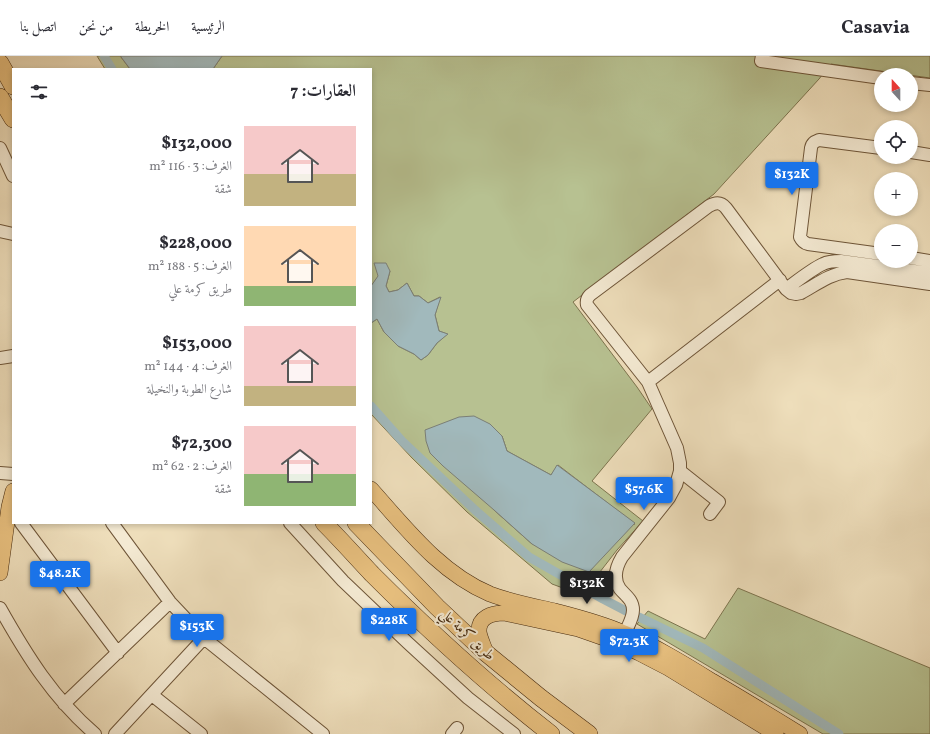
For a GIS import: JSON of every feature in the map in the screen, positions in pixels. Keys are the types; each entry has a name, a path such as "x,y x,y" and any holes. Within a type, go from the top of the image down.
{"highway":[{"path":"0,63 12,84"},
{"path":"0,97 12,117"},
{"name":"طريق كرمة علي","path":"327,524 372,574 472,670 535,727 551,734"},
{"path":"346,546 359,526"},
{"name":"طريق كرمة علي","path":"359,526 432,602 486,653 541,698 589,734"}],"main road":[{"path":"372,490 432,556 452,572 470,583 490,594 530,606 582,618 606,625 625,633 668,668 776,734"},
{"path":"0,573 11,510"},
{"path":"486,653 479,627 487,616 491,614 499,613 578,629 598,636 641,647 681,662 800,734"}],"street":[{"path":"762,56 761,61 874,77"},
{"path":"918,84 930,86"},
{"path":"874,147 818,140 812,144 800,237 804,243 874,253"},
{"path":"0,148 4,162 12,174"},
{"path":"918,153 930,155"},
{"path":"625,633 633,608 630,600 618,585 616,576 617,566 622,557 669,498 676,485 680,471 680,463 677,448 648,382 587,305 587,297 713,203 723,204 783,285 791,293 801,293 841,272 930,284"},
{"path":"0,231 12,234"},
{"path":"828,262 833,248"},
{"path":"918,259 930,261"},
{"path":"648,382 783,285 828,262 841,261 930,273"},
{"path":"0,358 12,356"},
{"path":"680,471 719,502 710,514"},
{"path":"0,472 12,474"},
{"path":"22,524 118,652"},
{"path":"113,524 170,602 204,638 323,734"},
{"path":"291,524 343,581 408,643 468,698 514,734"},
{"path":"64,704 170,602"},
{"path":"0,608 38,672 50,688 89,732"},
{"path":"115,734 204,638"},
{"path":"152,695 201,734"}],"green space":[{"path":"97,56 121,56 129,68 104,68"},
{"path":"222,56 930,56 930,78 918,76 918,68 874,68 874,70 831,64 714,194 573,302 652,409 592,481 643,521 617,550 582,595 552,584 467,512 412,458 372,415 372,322 377,319 384,332 398,346 414,354 421,360 428,355 437,343 447,334 439,331 435,315 440,297 428,303 419,296 414,296 407,283 398,290 389,292 386,286 390,271 378,277 372,285 372,68 214,68","holes":["502,436 507,451 551,475 558,465 635,524 532,544 494,510"]},
{"path":"738,588 930,668 930,734 823,734 637,624 648,611 705,639"}],"water":[{"path":"222,56 214,68 129,68 121,57"},
{"path":"374,263 386,263 390,271 386,286 389,292 398,290 407,283 414,296 419,296 428,303 441,297 435,315 439,331 448,334 437,343 428,355 421,360 414,354 398,346 384,332 377,319 372,322 372,285 378,276"},
{"path":"474,416 490,424 502,436 507,451 551,475 557,465 635,523 589,572 562,562 532,544 430,453 426,441 425,430 459,417"}],"waterway":[{"path":"104,56 111,68"},
{"path":"372,407 402,441 475,510 529,557 626,611"},
{"path":"639,617 703,648 839,734"}]}
